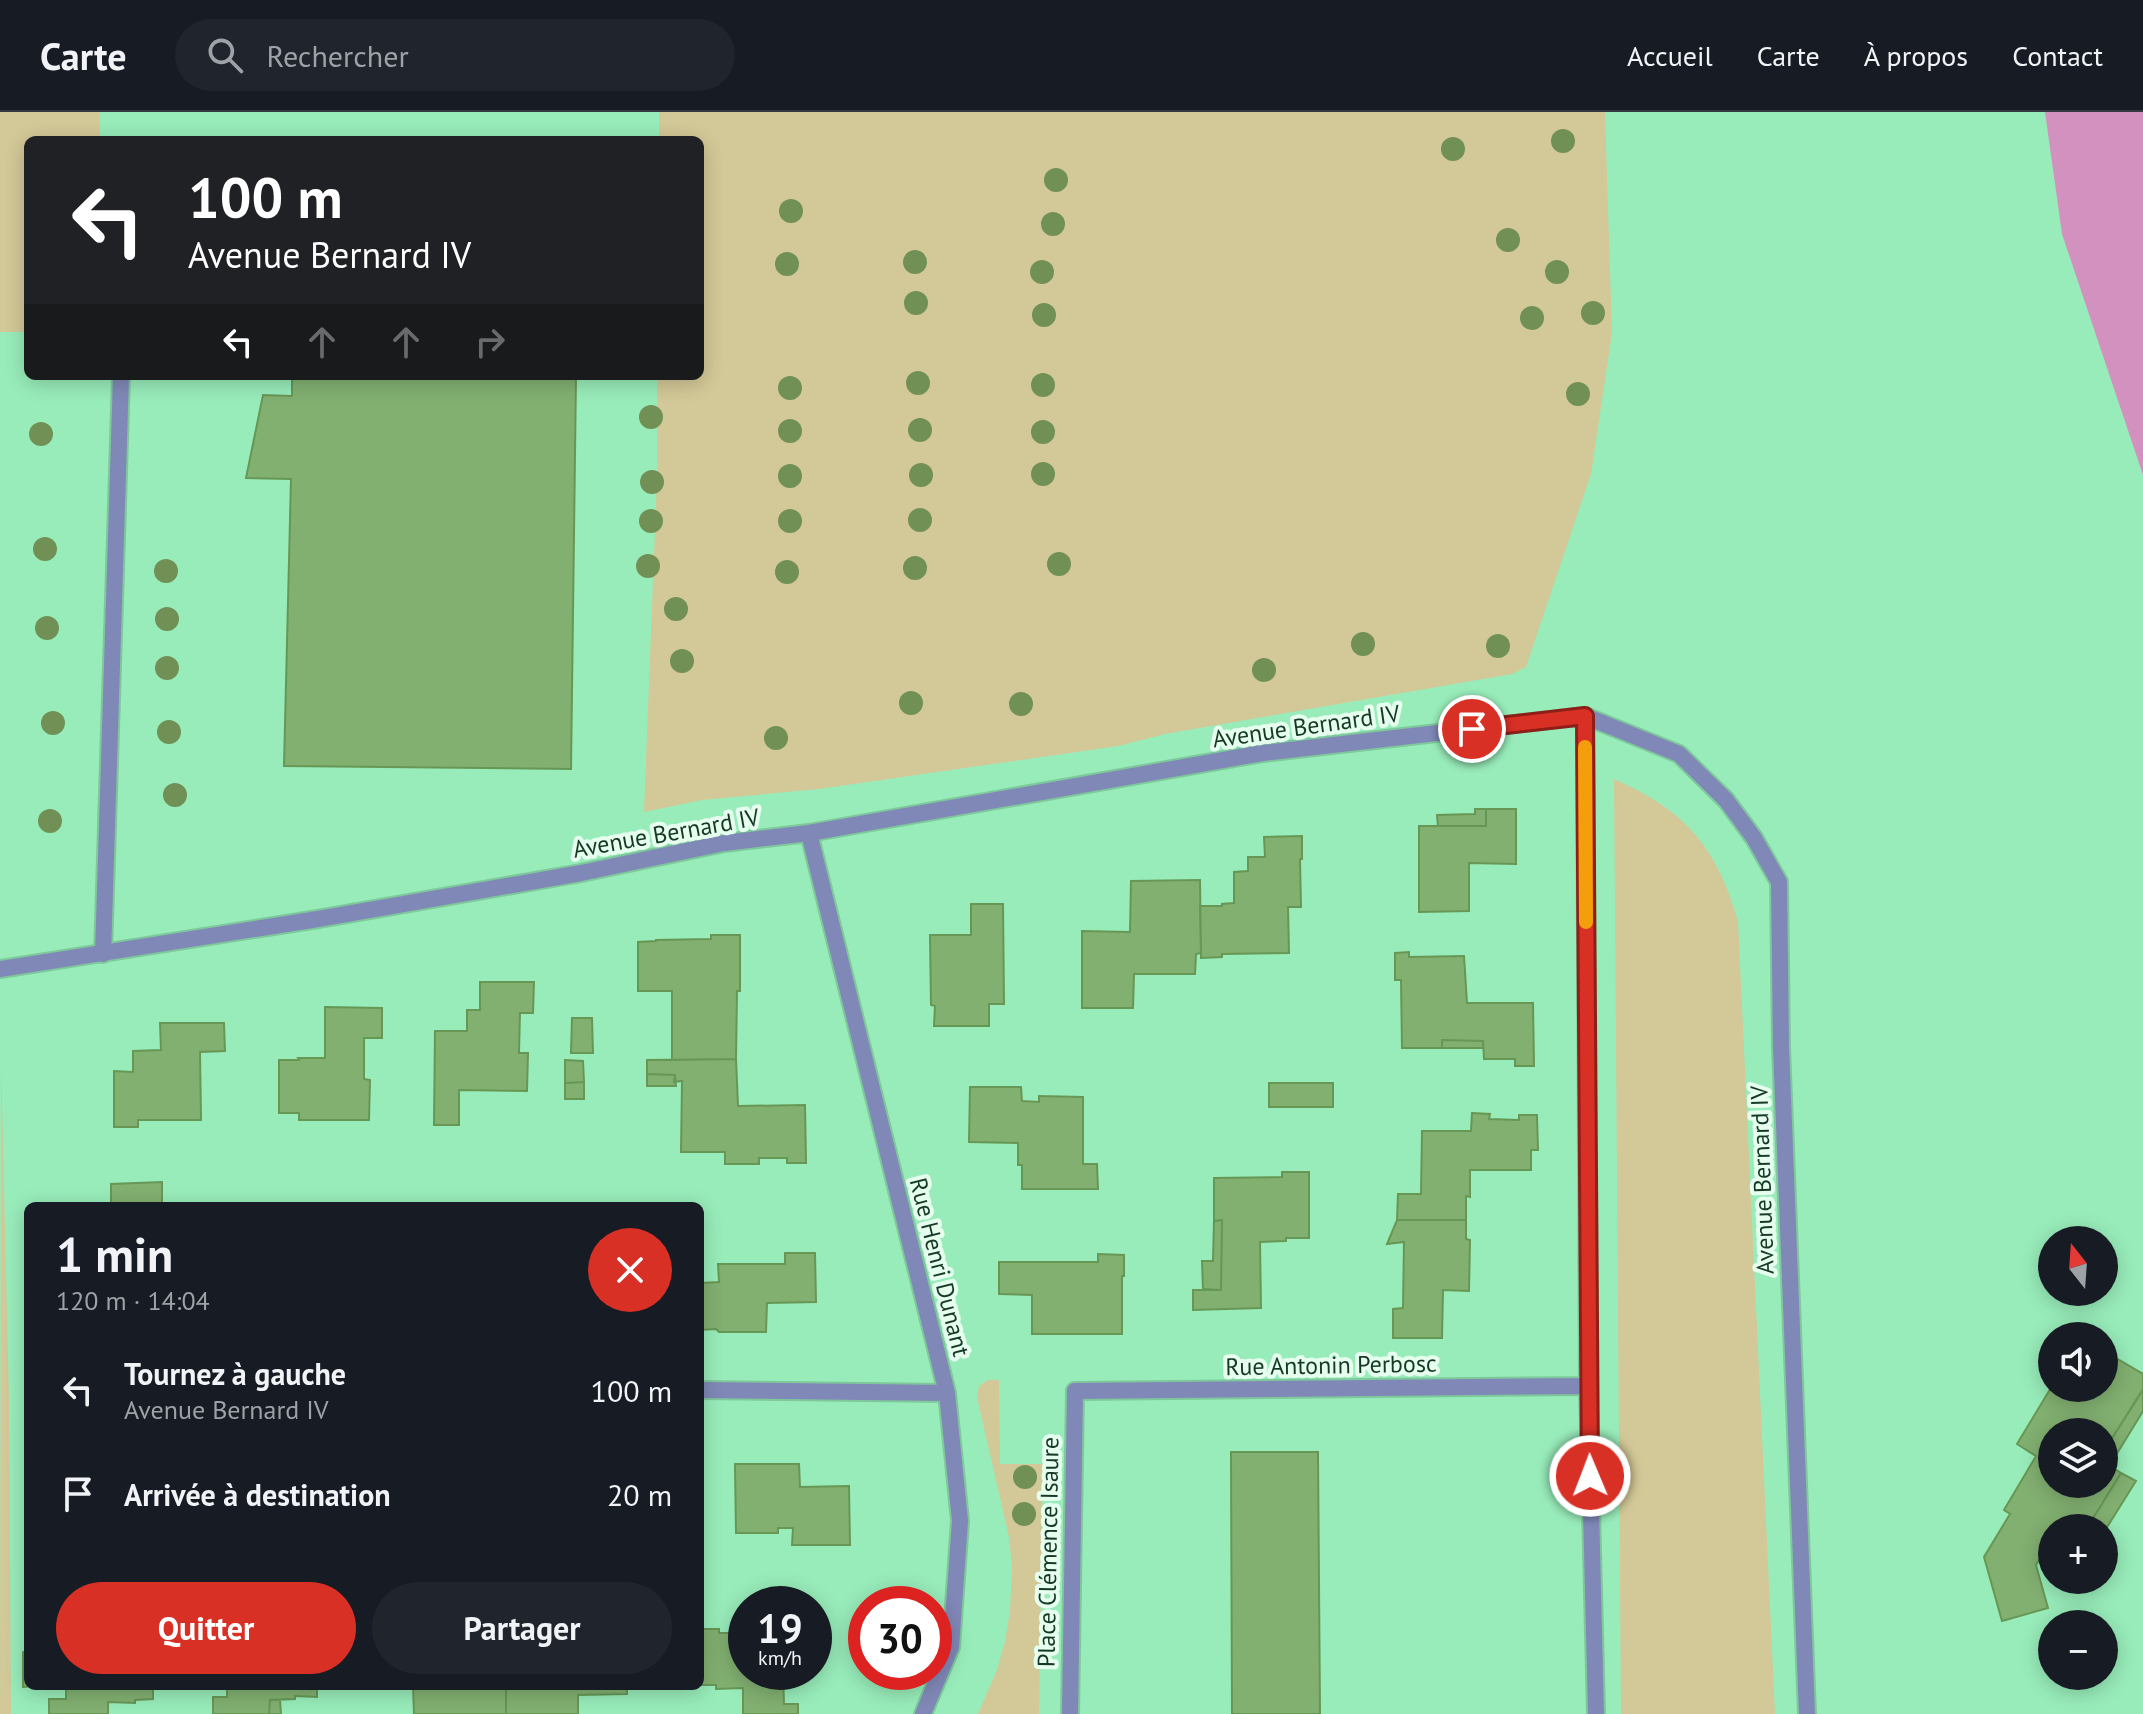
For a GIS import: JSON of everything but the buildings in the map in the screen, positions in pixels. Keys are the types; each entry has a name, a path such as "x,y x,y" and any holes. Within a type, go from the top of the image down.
{"street":[{"path":"103,954 121,380"},
{"path":"1585,716 1588,1386 1596,1714"},
{"name":"Avenue Bernard IV","path":"0,969 581,873 724,843 809,833 1263,753 1585,716 1679,754 1726,800 1754,838 1779,882 1781,1047 1807,1714"},
{"name":"Rue Henri Dunant","path":"809,833 947,1393 960,1521 951,1647 923,1714"},
{"name":"Rue Antonin Perbosc","path":"1075,1391 1588,1386"},
{"path":"704,1390 947,1393"},
{"name":"Place Clémence Isaure","path":"1070,1714 1075,1391"}],"shaded area":[{"path":"0,112 100,112 100,136 24,136 24,332 0,332"},
{"path":"659,112 1605,112 1612,333 1591,474 1526,667 1512,674 1165,734 1118,746 819,789 702,800 644,812 657,478 657,380 704,380 704,136 659,136"},
{"path":"2045,112 2143,112 2143,475 2062,234"},
{"path":"1614,779 1660,804 1695,834 1720,872 1738,921 1775,1714 1621,1714"},
{"path":"1,1058 9,1400 11,1714 0,1714"},
{"path":"988,1380 999,1380 1000,1464 1043,1464 1039,1714 978,1714 1005,1642 1012,1568 1009,1537 977,1397 979,1386"}],"slow traffic":[{"path":"1585,747 1586,922"}],"route":[{"path":"1472,729 1585,716 1590,1476"}]}
